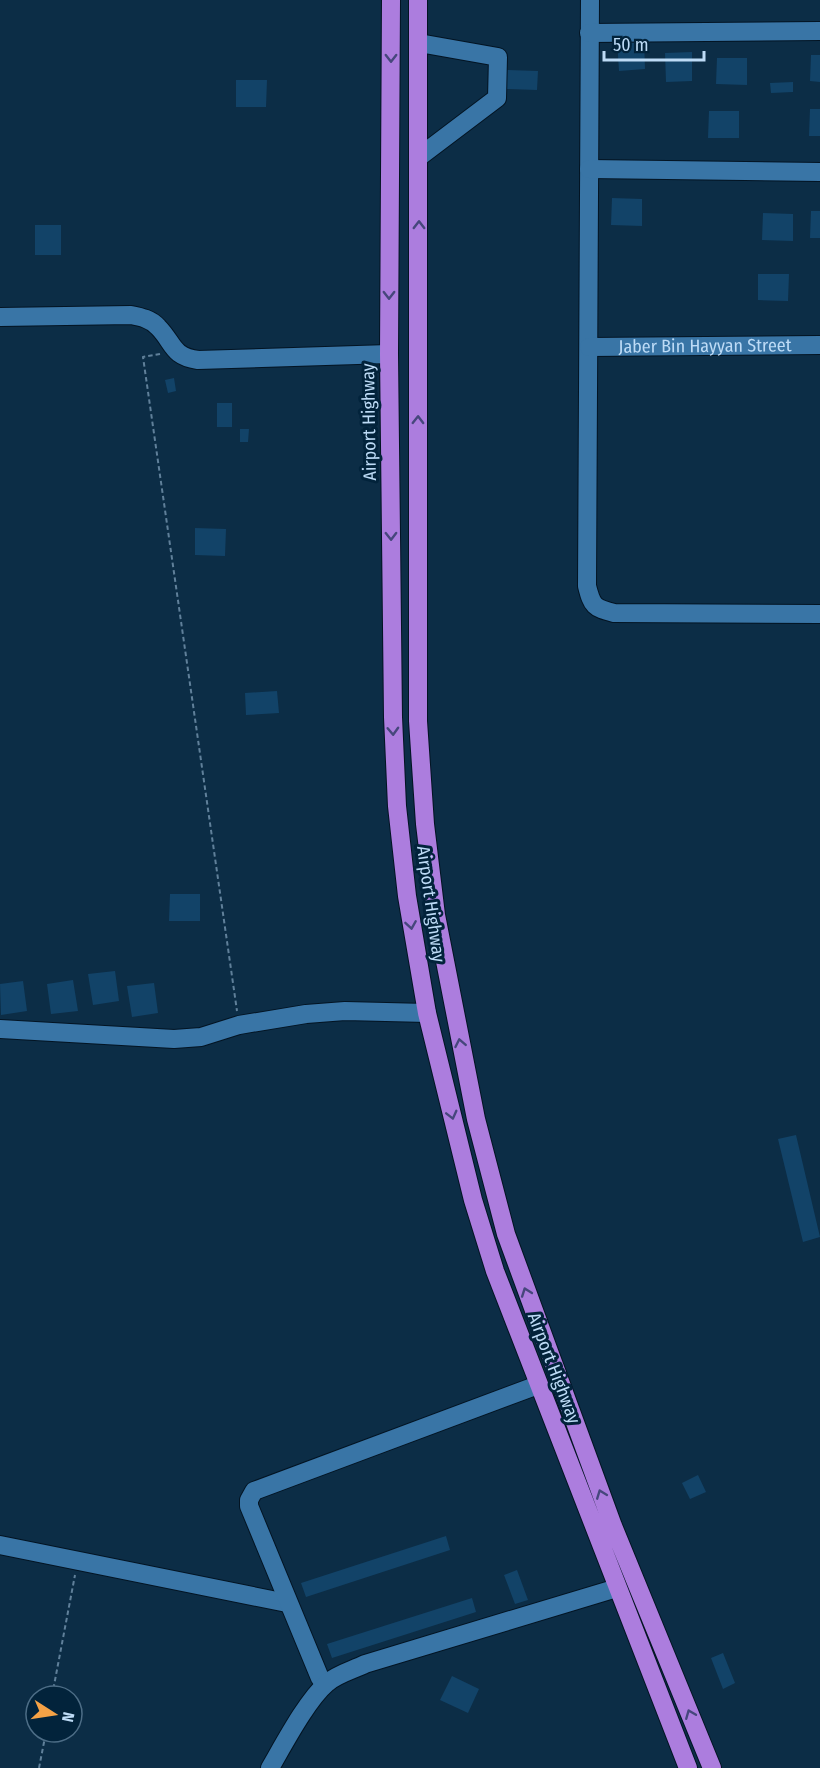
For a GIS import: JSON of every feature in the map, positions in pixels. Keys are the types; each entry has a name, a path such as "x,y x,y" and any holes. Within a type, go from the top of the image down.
{"highway":[{"name":"Airport Highway","path":"391,0 389,354 395,773 407,896 427,1013 483,1236 538,1385 688,1768"},
{"name":"Airport Highway","path":"418,0 418,721 425,824 436,915 476,1119 506,1234 613,1526 712,1768"},
{"path":"391,91 419,90"},
{"path":"596,1533 613,1526"}],"street":[{"path":"590,0 587,586 594,606 614,614 820,614"},
{"path":"590,33 820,31"},
{"path":"418,43 498,57 497,98 419,157"},
{"path":"589,169 820,172"},
{"path":"0,317 131,315 144,318 158,326 175,351 187,359 389,354"},
{"name":"Jaber Bin Hayyan Street","path":"589,347 820,345"},
{"path":"0,1029 174,1039 201,1037 239,1025 306,1014 345,1011 427,1013"},
{"path":"320,1678 287,1603 249,1506 249,1500 254,1491 538,1385"},
{"path":"0,1545 287,1603"},
{"path":"270,1768 305,1710 328,1683 339,1676 365,1664 617,1588"}],"path":[{"path":"175,351 143,357 239,1025"},
{"path":"54,1684 78,1561"},
{"path":"39,1768 44,1744"}],"building":[{"path":"644,39 645,69 619,71 617,40"},
{"path":"692,52 692,81 666,82 665,53"},
{"path":"811,55 820,55 820,82 810,81"},
{"path":"717,58 747,58 747,85 716,84"},
{"path":"507,70 538,71 537,90 507,89"},
{"path":"236,80 267,80 266,107 236,107"},
{"path":"793,82 793,92 771,93 770,83"},
{"path":"810,109 820,109 820,136 809,136"},
{"path":"709,111 739,111 739,138 708,138"},
{"path":"612,198 642,199 642,226 611,225"},
{"path":"811,211 820,211 820,238 810,238"},
{"path":"763,213 793,214 793,241 762,240"},
{"path":"35,225 61,225 61,255 35,255"},
{"path":"758,274 789,274 788,301 758,300"},
{"path":"174,378 176,391 168,393 165,380"},
{"path":"217,403 232,403 232,427 217,427"},
{"path":"240,429 249,429 248,442 240,442"},
{"path":"195,528 226,529 225,556 195,555"},
{"path":"277,691 279,713 246,715 245,693"},
{"path":"170,894 200,894 200,921 169,921"},
{"path":"115,971 119,1001 93,1005 88,974"},
{"path":"73,980 78,1011 51,1014 47,984"},
{"path":"23,981 27,1011 1,1015 0,984"},
{"path":"154,983 158,1013 132,1017 127,986"},
{"path":"796,1135 820,1237 803,1242 778,1139"},
{"path":"698,1475 706,1492 690,1499 682,1483"},
{"path":"446,1536 450,1550 306,1597 301,1583"},
{"path":"517,1570 528,1600 515,1604 504,1575"},
{"path":"472,1598 476,1612 332,1658 327,1644"},
{"path":"723,1653 735,1683 723,1689 711,1658"},
{"path":"452,1676 479,1689 468,1713 440,1700"}]}
